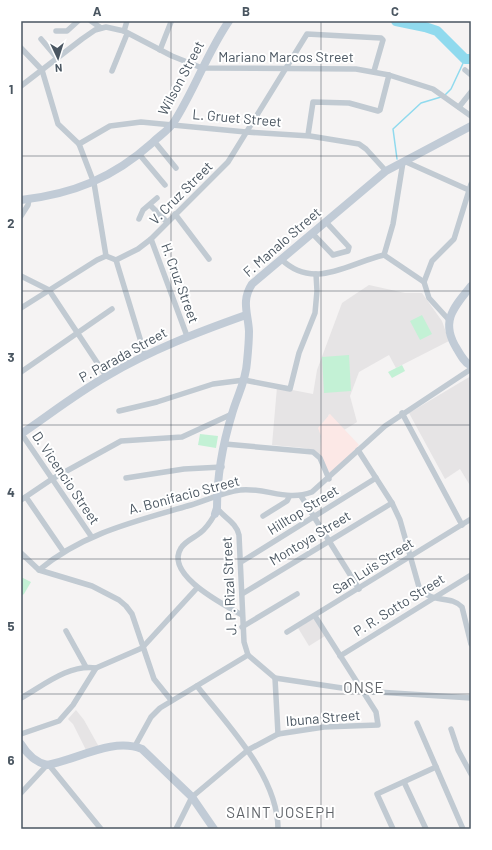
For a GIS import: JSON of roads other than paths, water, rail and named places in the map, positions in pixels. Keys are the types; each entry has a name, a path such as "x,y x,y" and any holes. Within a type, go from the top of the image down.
{"street":[{"path":"56,31 67,31 78,21"},
{"path":"21,86 82,39 100,28 91,21"},
{"path":"112,71 126,32 126,21"},
{"name":"Wilson Street","path":"25,200 60,193 94,183 139,154 154,141 173,124 216,40 230,21"},
{"path":"160,50 171,22"},
{"name":"Mariano Marcos Street","path":"100,28 114,28 126,32 160,50 202,68 356,69 374,71 433,89 471,116"},
{"name":"V. Cruz Street","path":"116,260 138,249 151,240 167,222 228,162 307,34 381,38 383,40 374,71"},
{"path":"41,39 57,58"},
{"path":"21,48 42,70 55,118 58,124 78,144 94,183 106,256"},
{"path":"465,70 471,75"},
{"path":"308,135 313,102 349,103 378,111 380,110 389,75"},
{"path":"458,107 471,92"},
{"name":"L. Gruet Street","path":"78,144 110,126 141,122 246,132 308,135 359,144 366,149 386,171"},
{"name":"F. Manalo Street","path":"216,511 225,444 232,414 244,380 249,336 244,304 252,284 386,171 471,126"},
{"path":"154,141 176,168"},
{"path":"139,154 165,185"},
{"path":"384,255 393,224 404,161 471,188 454,239 432,261 424,282 429,298 449,320"},
{"path":"139,219 143,210 156,198"},
{"path":"21,216 28,205 25,200"},
{"path":"150,205 167,222"},
{"path":"175,215 209,259"},
{"path":"312,233 333,255 348,250 348,247 326,222"},
{"name":"H. Cruz Street","path":"151,240 187,336"},
{"path":"281,259 296,272 316,274 340,270 384,255"},
{"path":"384,255 424,282"},
{"path":"106,256 116,260 145,355"},
{"path":"21,308 106,256"},
{"path":"119,412 157,402 213,384 244,380 289,389 291,388 299,353 315,312 318,291 316,274"},
{"path":"21,276 49,290 106,376"},
{"path":"471,286 456,304 449,320 448,330 451,338 467,364 471,367"},
{"path":"21,372 112,308"},
{"name":"P. Parada Street","path":"21,434 106,376 145,355 187,336 246,314"},
{"name":"A. Bonifacio Street","path":"38,570 63,551 91,536 136,520 238,490 248,490 290,497 301,496 312,492 329,479 372,436 402,413 471,367"},
{"path":"402,413 462,525"},
{"path":"63,551 24,499 52,479 121,441 182,437 232,414"},
{"name":"D. Vicencio Street","path":"21,434 91,536"},
{"path":"225,444 313,452 320,458 329,479"},
{"path":"358,450 392,503 400,520 409,558 419,587 431,598 459,603 469,631 471,644"},
{"path":"126,478 184,469 222,467"},
{"name":"Hilltop Street","path":"241,562 376,478"},
{"path":"301,496 359,589"},
{"path":"263,516 287,501 290,497"},
{"name":"Montoya Street","path":"242,594 392,503"},
{"path":"216,511 207,527 181,548 178,556 179,565 197,588 242,615"},
{"name":"J. P. Rizal Street","path":"216,511 238,529 241,562 242,627 248,655"},
{"name":"San Luis Street","path":"287,632 471,519"},
{"path":"21,553 38,570 92,586 119,600 126,606 132,614 142,648 154,679 172,700"},
{"name":"P. R. Sotto Street","path":"340,656 431,598 471,575"},
{"path":"21,698 65,674 86,667 96,668 142,648 197,588"},
{"path":"242,627 297,594"},
{"path":"315,616 362,691"},
{"path":"66,631 86,667"},
{"path":"135,746 151,718 172,700 248,655 275,678 362,691 471,698"},
{"path":"21,734 59,721 73,705 96,668"},
{"path":"275,678 278,734"},
{"path":"197,686 248,750 273,799 277,811 278,829"},
{"name":"Ibuna Street","path":"176,829 192,797 248,750 278,734 324,727 377,726 379,722 376,712 362,691"},
{"path":"417,723 463,829"},
{"path":"451,729 456,746 471,774"},
{"path":"21,744 25,751 37,762 48,765 101,829"},
{"path":"21,794 48,765 113,746 135,746 148,752 192,797 214,829"},
{"path":"393,829 377,794 436,767"},
{"path":"404,782 426,829"}],"waterway":[{"path":"396,21 437,31 465,59 471,59"},
{"path":"445,95 451,89 465,59"},
{"path":"397,159 393,129 421,103 441,97"}],"district":[{"name":"ONSE","path":"364,688"},
{"name":"SAINT JOSEPH","path":"281,813"}]}
